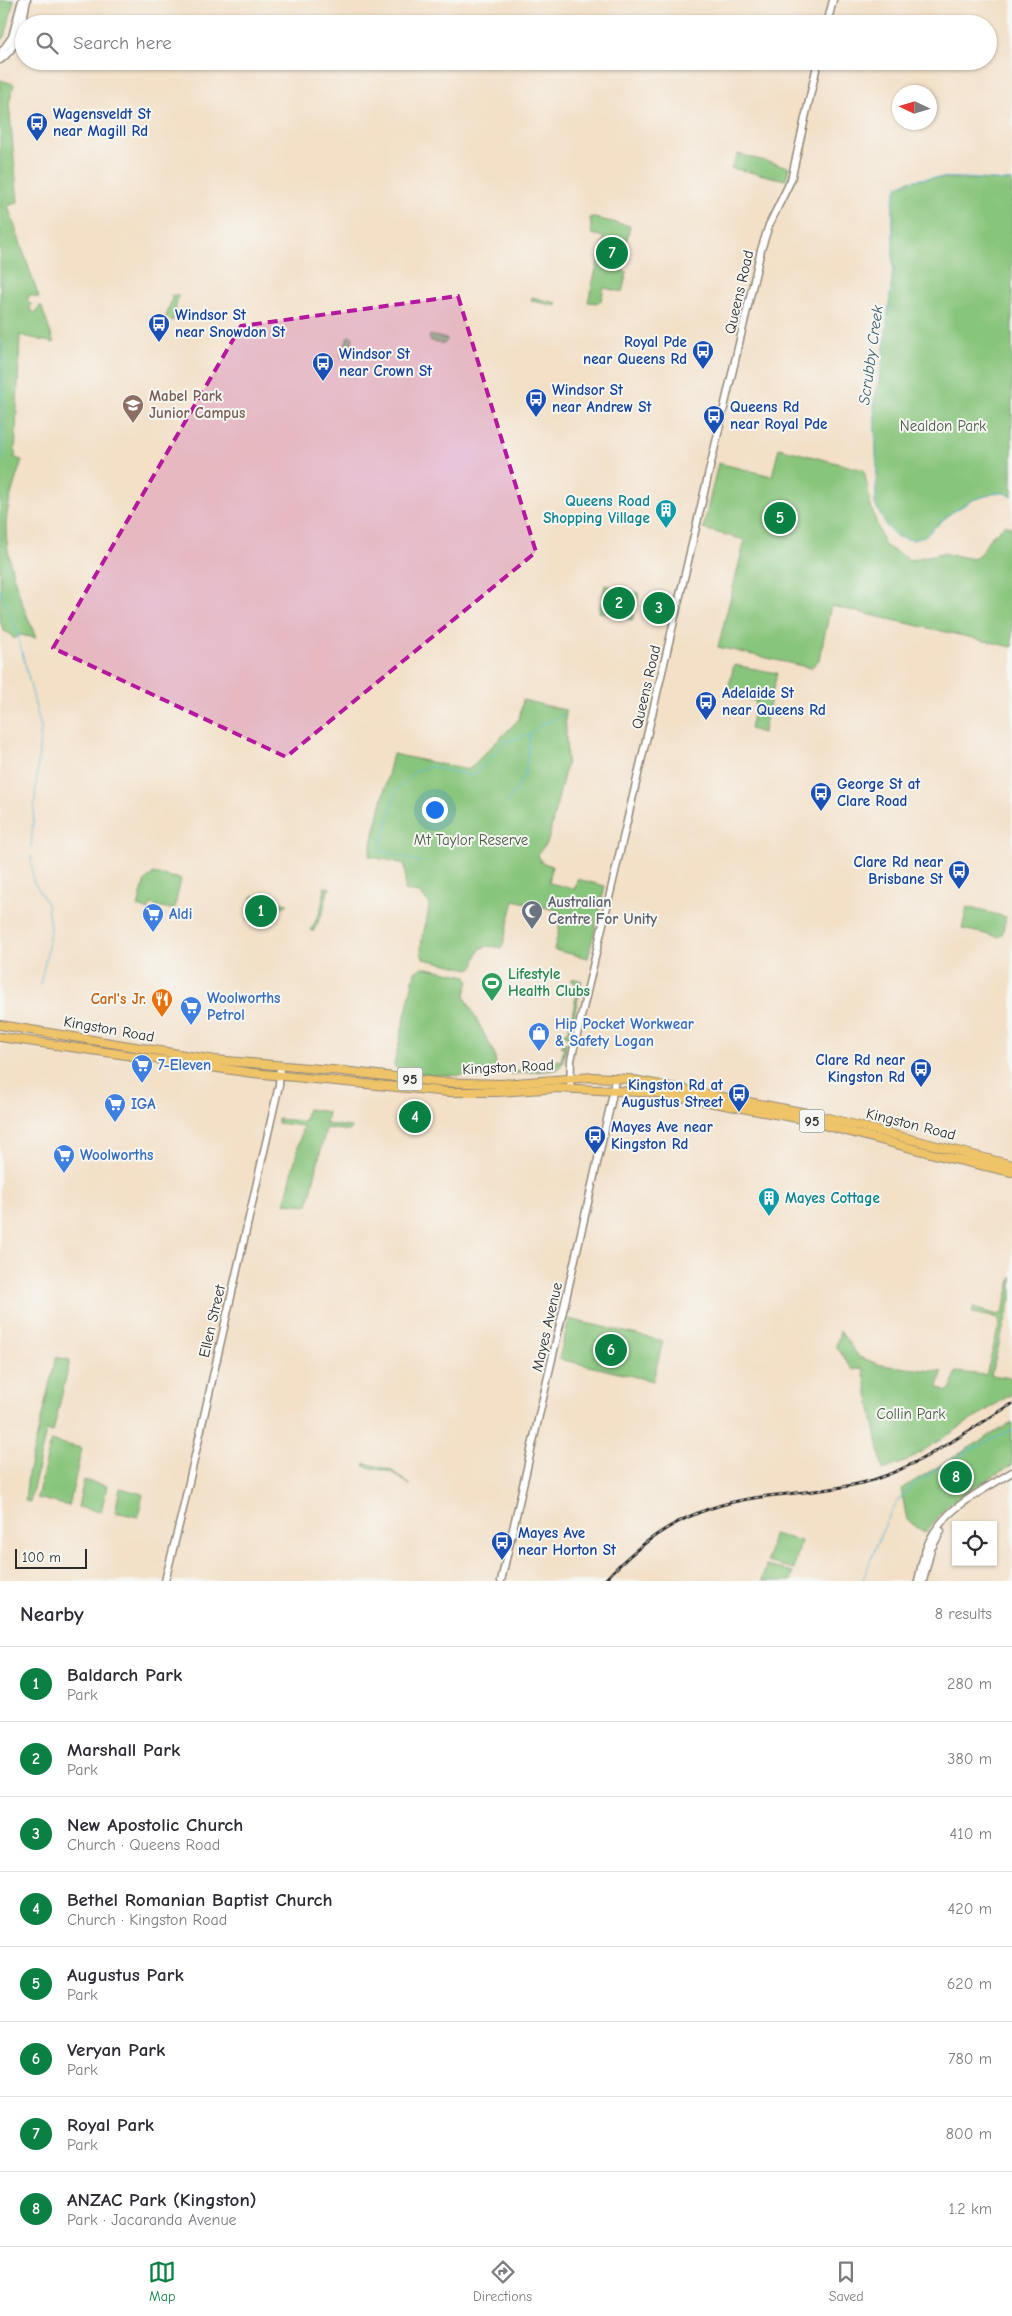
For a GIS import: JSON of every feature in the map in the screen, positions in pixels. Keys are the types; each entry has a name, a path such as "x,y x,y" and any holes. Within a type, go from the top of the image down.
{"main road":[{"name":"Kingston Road","path":"0,1025 177,1054 464,1084 516,1083 570,1078 615,1078 812,1114 1012,1165"},
{"name":"Kingston Road","path":"0,1037 280,1076 461,1092 570,1088 677,1096 797,1118 945,1157 1012,1172"},
{"path":"865,1127 879,1133 880,1139"}],"street":[{"path":"18,15 22,0"},
{"path":"23,15 27,0"},
{"path":"829,15 833,0"},
{"path":"0,54 12,37 15,26"},
{"path":"0,60 9,53 15,44"},
{"name":"Queens Road","path":"570,1088 571,1060 762,250 769,225 791,180 816,70"},
{"name":"Ellen Street","path":"165,1581 280,1076 280,1066"},
{"name":"Mayes Avenue","path":"501,1581 564,1313 615,1078"},
{"path":"918,1581 928,1542 950,1513 1012,1472"},
{"path":"923,1581 931,1549 938,1534 970,1498"}],"highlighted area":[{"path":"458,296 536,552 286,757 53,648 241,326"}],"green space":[{"path":"0,0 14,0 5,37 0,42"},
{"path":"0,80 14,84 9,103 18,202 8,206 39,298 30,295 27,300 31,304 30,310 35,313 41,305 54,343 20,335 15,458 22,460 9,504 6,531 13,573 36,638 20,635 14,639 9,633 4,631 0,622"},
{"path":"738,154 789,167 786,180 731,168"},
{"name":"Nealdon Park","path":"931,178 1012,181 1012,497 1005,493 996,493 973,500 951,513 925,536 913,540 897,537 887,527 875,504 877,475 874,402 882,365 893,270 893,203 897,187 908,181"},
{"path":"590,217 630,226 620,270 627,272 622,292 604,288 601,301 598,303 588,302 604,237 592,234"},
{"path":"171,295 178,296 173,321 166,317 172,298"},
{"path":"532,297 557,303 557,306 531,301"},
{"path":"430,335 448,340 444,344 431,341"},
{"path":"348,336 353,337 350,359 341,357"},
{"path":"779,448 864,470 871,507 884,545 910,560 942,553 973,559 982,552 989,539 1005,525 1012,527 1012,647 831,606 819,660 811,668 718,647 745,540 703,529 718,463 772,476"},
{"path":"605,585 639,593 632,620 599,612"},
{"path":"734,665 777,673 763,733 750,729 756,701 727,694"},
{"name":"Mt Taylor Reserve","path":"523,700 565,710 567,762 548,841 538,854 541,862 552,866 549,883 575,889 577,879 605,886 588,958 554,950 559,929 560,911 514,900 502,948 486,946 482,948 474,966 469,969 424,959 421,948 429,903 419,893 405,890 405,864 369,856 393,754 468,770 519,719"},
{"path":"153,873 181,879 174,910 150,904 149,910 138,907 144,883"},
{"path":"324,887 331,888 328,890 323,912 313,932 311,930 320,912"},
{"path":"253,896 288,904 255,921 248,919"},
{"path":"967,907 1006,917 1002,935 999,937 962,929"},
{"path":"422,967 467,976 469,981 465,994 466,999 495,1055 497,1076 435,1075 398,1071 394,1065 415,972"},
{"path":"573,978 582,981 569,1038 563,1033 568,1032 577,993 574,981 571,981"},
{"path":"567,1043 562,1064 557,1070 511,1074 504,1069 509,1069 510,1072 551,1069 551,1066 555,1065 557,1060 561,1061 564,1047 561,1046"},
{"path":"307,1109 328,1112 326,1124 351,1127 350,1131 326,1128 308,1205 285,1203 303,1126 278,1123 278,1119 304,1121"},
{"name":"Collin Park","path":"1012,1277 1012,1295 991,1375 1012,1378 1012,1394 907,1461 883,1470 863,1368 853,1370 836,1346 840,1331 859,1357 881,1365 942,1372 938,1387 946,1392 951,1388 956,1372 986,1375 1000,1322 998,1318 972,1313 974,1306 976,1309 999,1315 1003,1312"},
{"path":"569,1319 663,1341 653,1381 559,1359"},
{"path":"56,1357 70,1360 53,1432 46,1431 30,1502 25,1501 28,1474"},
{"path":"1012,1422 1012,1465 958,1497 947,1506 925,1533 907,1520 901,1489"},
{"path":"51,1441 82,1448 69,1506 37,1498"},
{"path":"365,1463 391,1470 410,1485 391,1472 364,1466"},
{"path":"84,1480 107,1486 101,1512 78,1507"},
{"path":"120,1488 143,1494 138,1517 115,1512"},
{"path":"773,1534 801,1541 794,1569 767,1562"},
{"path":"766,1566 793,1572 791,1581 762,1581"}],"waterway":[{"name":"Scrubby Creek","path":"1012,181 937,177 909,182 897,187 893,203 893,270 882,365 874,402 877,475 875,504 887,527 897,537 913,540 925,536 951,513 973,500 996,493 1005,493 1012,497"},
{"path":"0,339 3,347 4,455 0,462"},
{"path":"0,589 16,628 41,728 31,847"},
{"path":"420,862 381,851 380,849 396,791 414,772 428,766 473,776 505,742 530,734 540,725 564,715"},
{"path":"507,804 525,774 530,735"},
{"path":"31,856 33,880 47,904 50,928 40,985"},
{"path":"862,1581 886,1522 905,1493 932,1472 1012,1430"}],"railway":[{"path":"604,1581 640,1547 677,1522 719,1505 768,1496 834,1488 873,1480 927,1456 1012,1404"}],"place":[{"name":"Wagensveldt St near Magill Rd","path":"37,142"},
{"name":"Royal Park","path":"612,253"},
{"name":"Windsor St near Snowdon St","path":"159,343"},
{"name":"Royal Pde near Queens Rd","path":"703,370"},
{"name":"Windsor St near Crown St","path":"323,382"},
{"name":"Windsor St near Andrew St","path":"536,418"},
{"name":"Mabel Park Junior Campus","path":"133,424"},
{"name":"Queens Rd near Royal Pde","path":"714,435"},
{"name":"Augustus Park","path":"780,518"},
{"name":"Queens Road Shopping Village","path":"666,529"},
{"name":"Marshall Park","path":"619,603"},
{"name":"New Apostolic Church","path":"659,608"},
{"name":"Adelaide St near Queens Rd","path":"706,721"},
{"name":"George St at Clare Road","path":"821,812"},
{"name":"Clare Rd near Brisbane St","path":"959,890"},
{"name":"Baldarch Park","path":"261,911"},
{"name":"Australian Centre For Unity","path":"532,930"},
{"name":"Aldi","path":"153,933"},
{"name":"Lifestyle Health Clubs","path":"492,1002"},
{"name":"Carl's Jr.","path":"162,1018"},
{"name":"Woolworths Petrol","path":"191,1026"},
{"name":"Hip Pocket Workwear & Safety Logan","path":"539,1052"},
{"name":"7-Eleven","path":"142,1084"},
{"name":"Clare Rd near Kingston Rd","path":"921,1088"},
{"name":"Kingston Rd at Augustus Street","path":"739,1113"},
{"name":"Bethel Romanian Baptist Church","path":"415,1117"},
{"name":"IGA","path":"115,1123"},
{"name":"Mayes Ave near Kingston Rd","path":"595,1155"},
{"name":"Woolworths","path":"64,1174"},
{"name":"Mayes Cottage","path":"769,1217"},
{"name":"Veryan Park","path":"611,1350"},
{"name":"ANZAC Park (Kingston)","path":"956,1477"},
{"name":"Mayes Ave near Horton St","path":"502,1561"}]}
